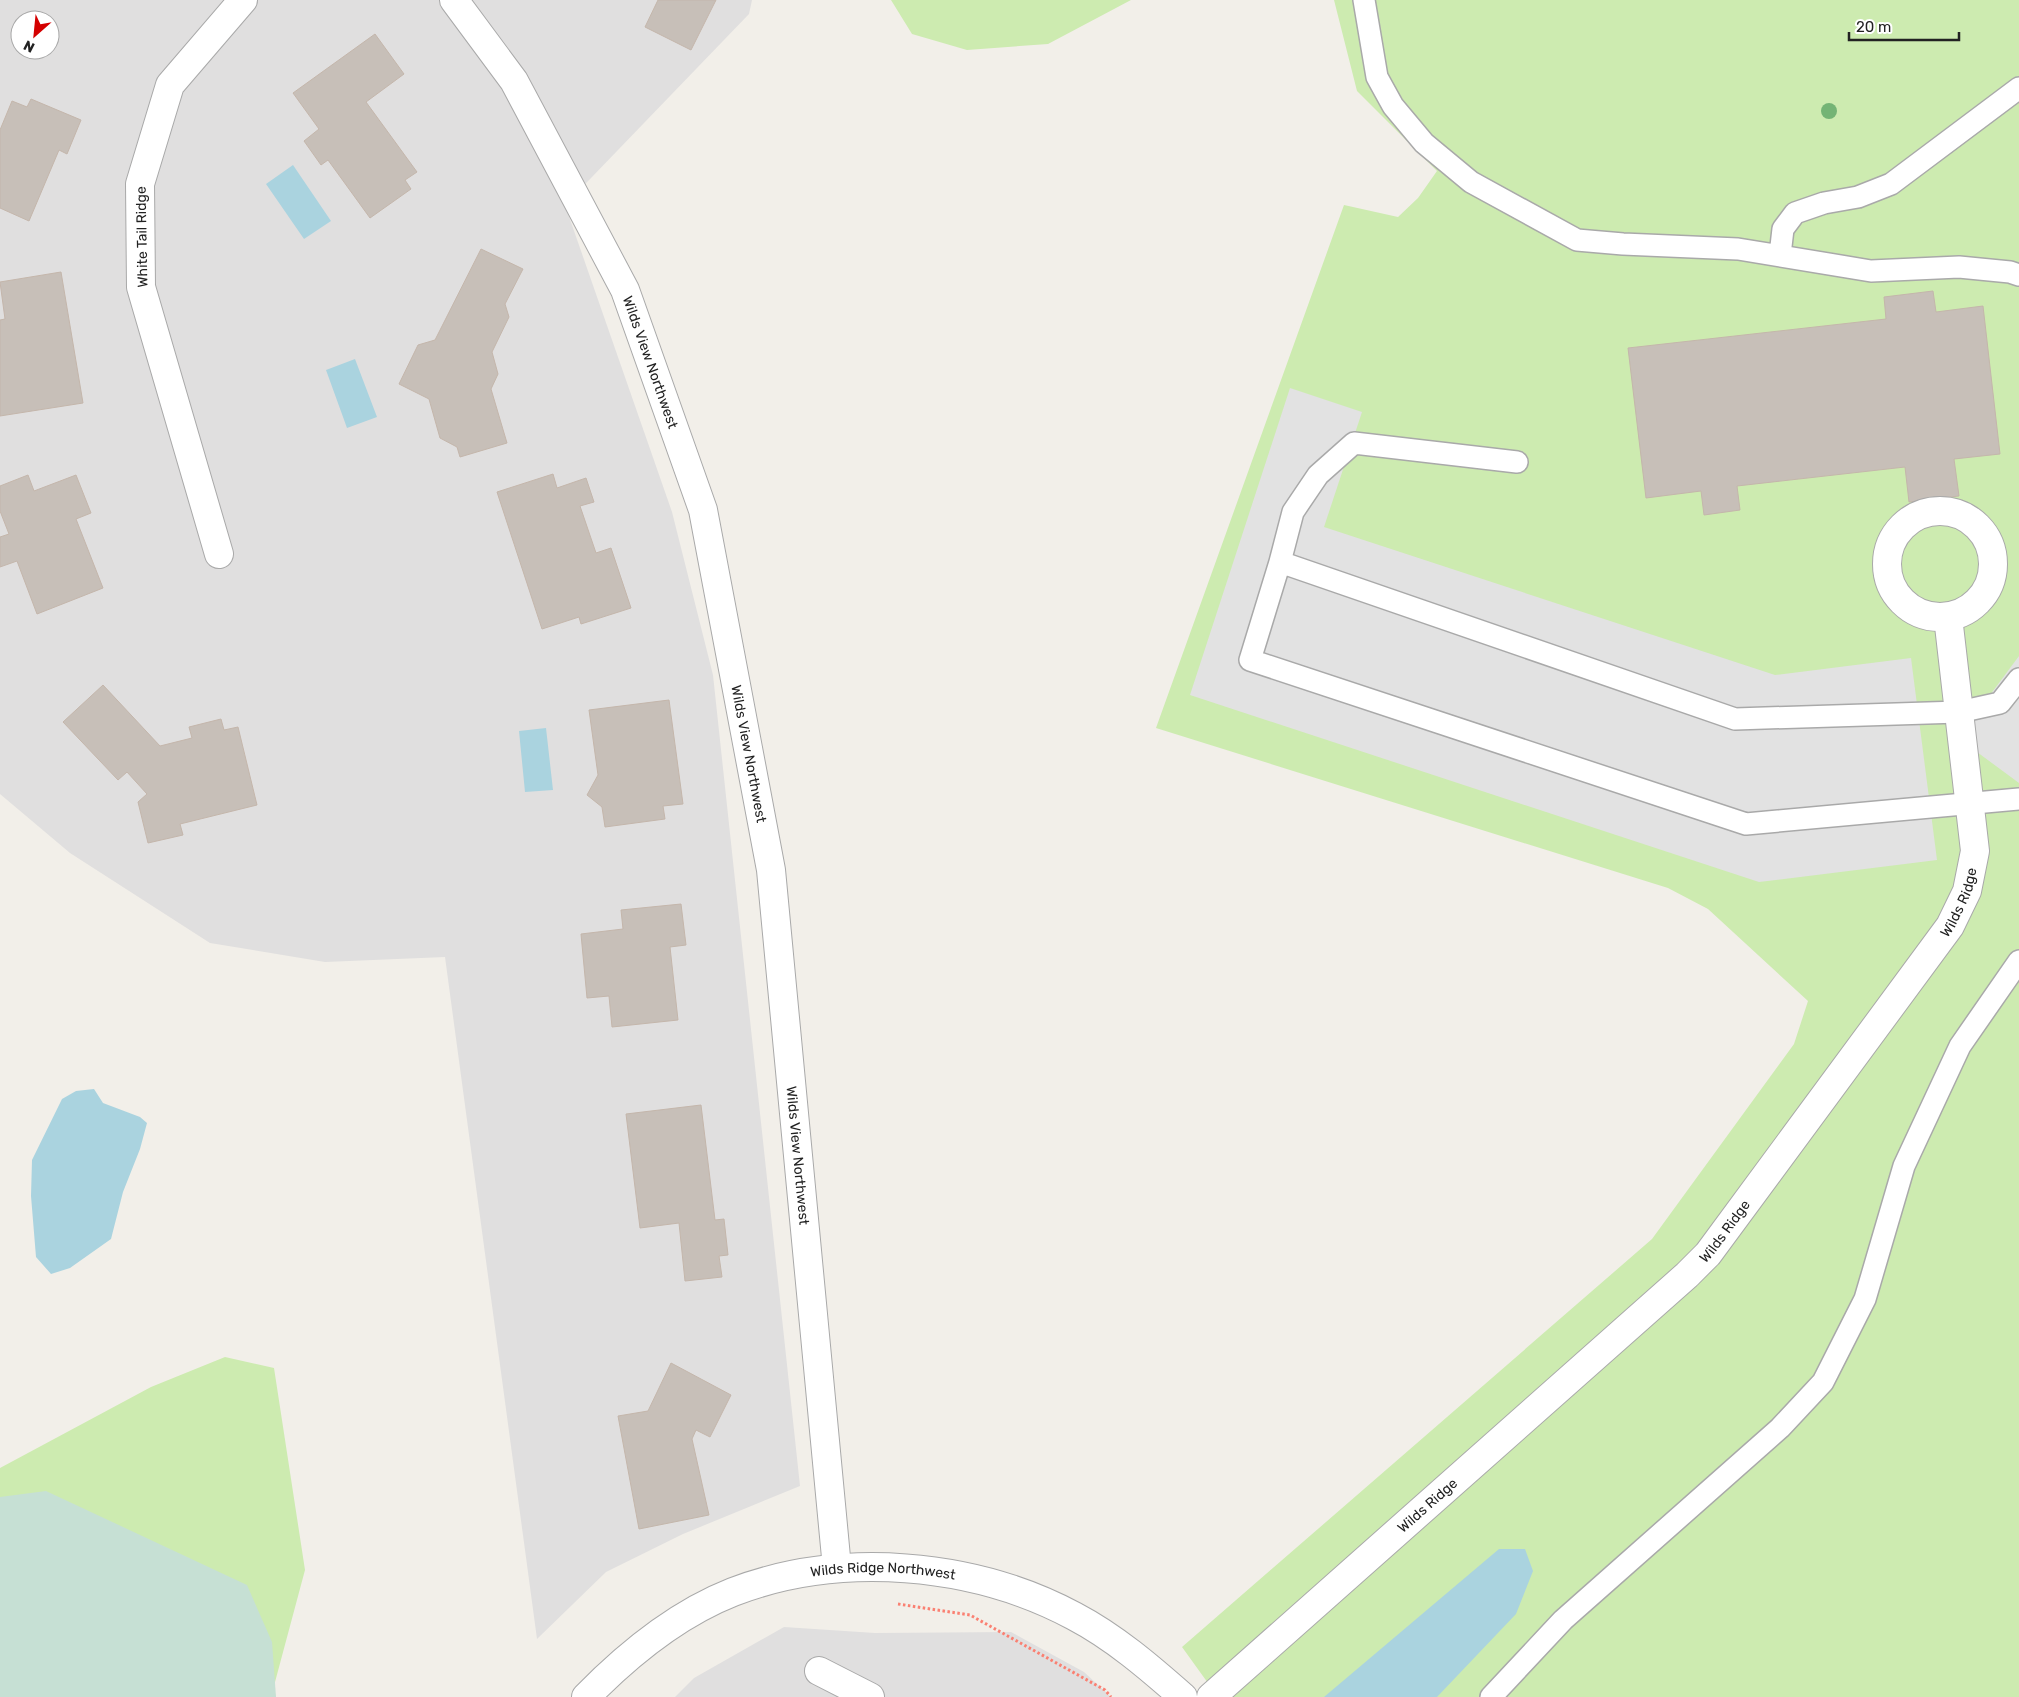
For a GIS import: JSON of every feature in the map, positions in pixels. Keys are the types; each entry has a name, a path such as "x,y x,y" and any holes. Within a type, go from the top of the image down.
{"street":[{"name":"White Tail Ridge","path":"219,554 141,287 140,184 170,85 243,0"},
{"name":"Wilds View Northwest","path":"454,0 514,81 625,290 703,510 771,870 837,1568"},
{"name":"Wilds Ridge","path":"1211,1697 1688,1275 1708,1254 1950,926 1967,891 1975,851 1948,617"},
{"name":"Wilds Ridge Northwest","path":"586,1697 639,1648 686,1616 733,1592 784,1578 837,1568 895,1567 942,1572 1036,1599 1074,1616 1107,1636 1140,1660 1183,1697"},
{"path":"819,1671 870,1697"}],"lane":[{"path":"1364,0 1377,77 1393,106 1424,143 1471,182 1526,214 1577,240 1632,245 1738,249 1871,271 1959,268 2010,272 2019,275"},
{"path":"1780,255 1783,229 1794,212 1824,203 1858,197 1891,184 2019,88"},
{"path":"1517,462 1354,443 1318,475 1293,512 1250,660 1746,824 2019,799"},
{"path":"1280,562 1735,720 1959,712 2000,703 2019,679"},
{"path":"1491,1697 1563,1620 1780,1428 1823,1382 1865,1299 1904,1166 1960,1046 2019,961"}],"path":[{"path":"891,1603 970,1615 1105,1690 1111,1697"}],"shaded area":[{"path":"0,0 752,0 749,14 565,205 672,512 713,675 800,1486 683,1534 606,1572 537,1639 445,957 325,962 210,943 70,853 0,794"},
{"path":"1290,388 1362,412 1324,527 1775,675 1911,658 1937,860 1759,882 1190,695"},
{"path":"2019,656 2019,783 1958,738"},
{"path":"784,1627 875,1633 1011,1632 1084,1672 1111,1697 675,1697 694,1678"}],"green space":[{"path":"891,0 1131,0 1048,44 967,50 912,34"},
{"path":"1334,0 2019,0 2019,1697 1218,1697 1182,1647 1652,1239 1794,1044 1808,1001 1708,909 1668,888 1156,728 1344,205 1398,217 1418,198 1437,171 1357,91"},
{"path":"225,1357 274,1368 305,1570 271,1697 0,1697 0,1468 151,1387"},
{"path":"46,1491 247,1585 272,1642 276,1697 0,1697 0,1497"}],"water":[{"path":"293,165 331,221 304,239 266,184"},
{"path":"355,359 377,417 347,428 326,370"},
{"path":"546,728 553,790 525,792 519,731"},
{"path":"94,1089 103,1103 140,1117 147,1123 140,1149 123,1192 111,1239 70,1268 51,1274 36,1257 31,1196 32,1160 62,1099 76,1091"},
{"path":"1499,1549 1525,1549 1533,1571 1516,1614 1437,1697 1324,1697"}],"building":[{"path":"658,0 716,0 691,50 645,27"},
{"path":"375,34 404,74 366,102 417,172 405,180 411,189 370,218 328,160 321,165 304,141 319,129 293,93"},
{"path":"31,99 81,120 67,154 59,150 29,221 0,208 0,130 12,101 27,107"},
{"path":"481,249 523,269 505,304 509,317 492,352 498,374 491,389 507,443 460,457 457,447 440,438 429,399 399,384 418,345 435,340"},
{"path":"61,272 83,403 0,416 0,320 5,319 0,282"},
{"path":"1933,291 1936,312 1983,306 2000,454 1954,459 1959,496 1909,502 1905,467 1737,486 1740,510 1704,515 1701,491 1646,498 1628,348 1886,319 1884,297"},
{"path":"553,474 557,488 586,478 594,502 580,506 596,553 611,548 631,608 581,624 579,617 542,629 497,492"},
{"path":"28,475 34,491 76,475 91,513 76,519 103,588 37,614 17,561 0,567 0,537 9,534 0,511 0,486"},
{"path":"103,685 160,746 192,738 189,727 221,719 224,730 238,727 257,805 180,824 183,835 148,843 138,802 147,794 127,772 118,780 63,722"},
{"path":"669,700 683,804 663,806 665,819 605,827 602,807 587,795 598,775 589,710"},
{"path":"681,904 686,945 670,947 678,1020 612,1027 609,996 587,998 581,934 623,929 621,910"},
{"path":"701,1105 715,1220 724,1219 728,1255 719,1256 722,1277 685,1281 679,1223 640,1228 626,1114"},
{"path":"671,1363 731,1395 710,1437 696,1430 692,1439 709,1515 639,1529 618,1416 648,1411"}]}
